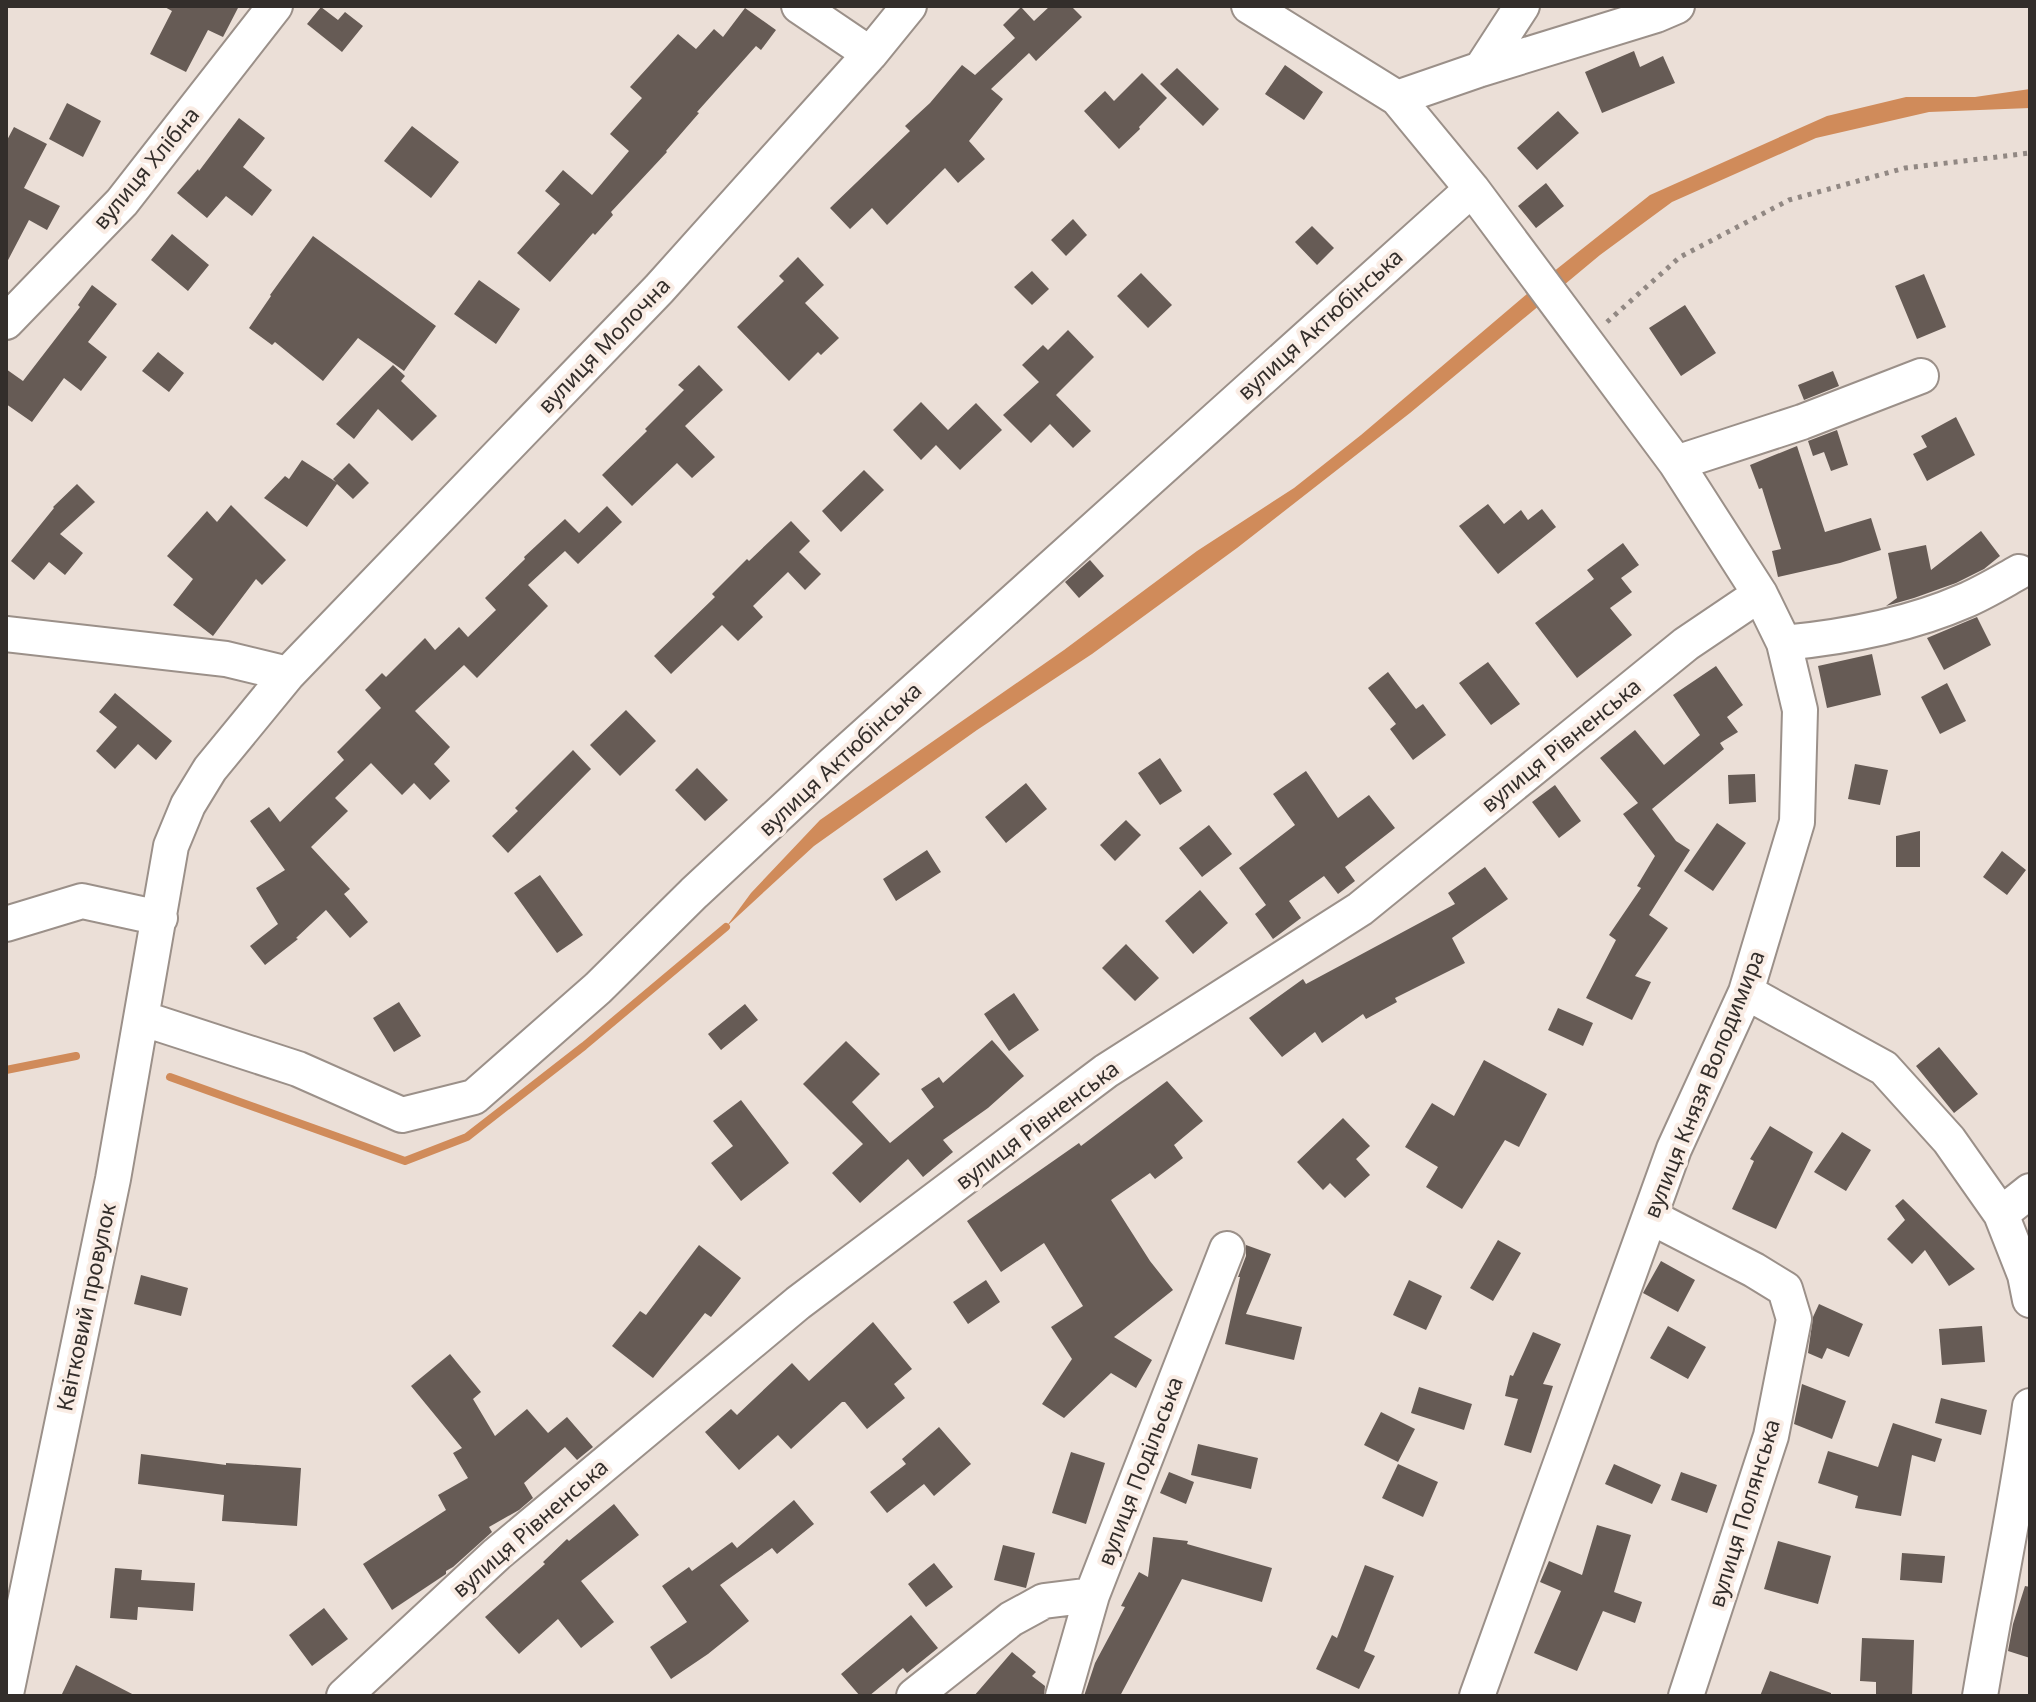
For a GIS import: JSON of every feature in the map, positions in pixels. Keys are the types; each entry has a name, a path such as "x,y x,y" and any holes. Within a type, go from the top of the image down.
{"street":[{"name":"вулиця Хлібна","path":"6,322 122,202 275,6"},
{"path":"799,6 870,54"},
{"name":"вулиця Молочна","path":"160,918 171,846 188,805 210,769 288,674 659,289 870,54 909,6"},
{"path":"1249,6 1300,19 1397,98 1472,189"},
{"path":"1481,69 1522,6"},
{"path":"1397,98 1677,6"},
{"name":"вулиця Князя Володимира","path":"1472,189 1676,463 1760,594 1784,643 1800,710 1797,822 1746,992 1674,1149 1477,1696"},
{"name":"вулиця Актюбінська","path":"141,1018 298,1069 402,1115 474,1097 598,988 694,893 856,743 1472,189"},
{"path":"1676,463 1802,422 1921,376"},
{"path":"1784,643 1831,638 1903,623 1964,601 2019,572"},
{"name":"вулиця Рівненська","path":"344,1696 497,1554 798,1303 1106,1071 1360,909 1686,644 1760,594"},
{"path":"6,634 226,659 288,674"},
{"path":"6,924 82,901 160,918"},
{"name":"Квітковий провулок","path":"6,1694 113,1179 160,918"},
{"path":"1746,992 1884,1068 1949,1140 2001,1214 2025,1275 2030,1300"},
{"path":"2001,1214 2030,1191"},
{"name":"вулиця Полянська","path":"1651,1217 1785,1289 1794,1319 1771,1436 1686,1696"},
{"name":"вулиця Подільська","path":"1063,1696 1092,1595 1227,1249"},
{"path":"1980,1696 1996,1597 2021,1479 2030,1406"},
{"path":"914,1696 1011,1619 1044,1601 1092,1595"}],"path":[{"path":"1579,332 1680,257 1789,200 1905,168 2030,153"}],"shaded area":[{"path":"2030,89 2030,108 1929,112 1816,138 1672,202 1600,255 1410,413 1237,548 1092,654 977,730 814,846 726,927 751,893 820,820 1064,650 1197,551 1294,488 1650,195 1827,116 1906,97 1975,97"}],"building":[{"path":"163,6 239,6 223,37 208,30 186,72 150,54 172,11"},
{"path":"1050,6 1071,6 1082,17 1036,61 1029,53 991,89 1003,99 969,141 985,159 958,183 945,168 887,225 872,208 850,229 830,208 910,131 905,126 930,103 962,65 975,75 1015,38 1003,25 1021,7 1034,21"},
{"path":"321,7 338,20 345,12 363,26 342,52 307,24"},
{"path":"745,8 776,30 761,50 756,46 697,112 667,152 611,212 613,215 550,282 517,253 560,204 545,191 563,170 592,195 629,151 610,134 642,98 630,87 678,34 696,49 714,29 723,37"},
{"path":"1634,51 1640,67 1663,56 1675,83 1602,113 1585,72"},
{"path":"1285,65 1323,92 1304,120 1265,94"},
{"path":"1177,68 1219,109 1203,126 1160,84"},
{"path":"1142,73 1167,98 1119,149 1084,111 1105,91 1114,101"},
{"path":"67,103 101,121 83,157 49,139"},
{"path":"1558,111 1579,133 1537,170 1517,148"},
{"path":"239,118 265,138 243,167 272,190 252,216 226,196 207,218 177,193 199,171"},
{"path":"412,126 459,162 431,198 384,161"},
{"path":"14,127 47,144 24,188 60,206 47,230 29,220 6,264 6,142"},
{"path":"1546,183 1564,206 1536,228 1518,206"},
{"path":"1073,219 1087,235 1066,256 1051,240"},
{"path":"1312,226 1334,248 1317,265 1295,242"},
{"path":"172,234 209,265 188,291 151,260"},
{"path":"313,236 436,326 404,371 358,338 323,381 275,342 272,345 249,328"},
{"path":"798,257 824,285 805,303 839,338 821,355 818,352 789,381 737,327 784,281 779,276"},
{"path":"1032,271 1049,289 1032,305 1014,287"},
{"path":"1141,273 1172,305 1148,328 1117,296"},
{"path":"1924,274 1946,327 1917,339 1895,286"},
{"path":"479,280 520,309 496,344 454,314"},
{"path":"92,285 117,304 88,342 107,357 81,391 64,378 32,422 6,404 6,369 23,381 80,307 78,305"},
{"path":"1685,305 1716,353 1681,376 1649,328"},
{"path":"1068,330 1094,357 1056,395 1091,431 1073,448 1050,424 1031,443 1003,415 1039,382 1022,365 1043,345 1048,350"},
{"path":"158,352 184,373 169,392 142,371"},
{"path":"393,365 405,376 401,381 437,416 412,441 378,409 354,439 336,424"},
{"path":"699,365 723,390 685,426 715,457 692,478 677,463 632,506 602,475 684,390 678,385"},
{"path":"1833,371 1839,386 1804,400 1798,385"},
{"path":"921,402 948,430 976,403 1002,430 960,470 936,445 921,460 893,430"},
{"path":"1956,417 1975,455 1927,481 1913,454 1927,447 1921,436"},
{"path":"1837,430 1848,465 1831,471 1824,452 1813,456 1808,441"},
{"path":"1797,446 1825,532 1871,518 1881,550 1778,577 1772,551 1781,549 1762,488 1759,489 1750,465"},
{"path":"302,460 336,482 333,479 349,463 369,483 353,499 337,484 307,527 264,498 285,476 289,479"},
{"path":"864,470 884,490 841,532 822,511"},
{"path":"77,484 95,502 60,534 83,553 65,575 49,562 34,580 11,561 53,507"},
{"path":"1488,504 1504,524 1521,510 1528,520 1542,509 1556,527 1498,574 1459,526"},
{"path":"231,505 286,560 262,585 256,579 213,636 173,605 193,579 167,556 207,511 217,522"},
{"path":"607,506 622,522 578,564 565,551 528,585 548,606 477,678 464,665 415,711 450,747 434,764 450,781 430,800 414,783 402,795 371,763 335,798 348,811 311,847 350,889 344,894 368,922 350,938 326,910 298,939 265,965 250,946 278,924 256,888 285,870 250,821 269,807 280,822 344,760 337,752 381,708 365,690 382,673 386,677 425,638 435,650 459,627 468,637 496,610 485,598 524,557 565,519 579,533"},
{"path":"791,521 810,541 799,552 821,574 805,590 788,572 753,606 763,617 738,641 722,625 671,674 654,656 715,597 712,594 747,559 749,561"},
{"path":"1981,531 2000,556 1984,569 1956,583 1886,606 1897,598 1888,553 1926,545 1931,570"},
{"path":"1623,543 1639,565 1621,578 1632,592 1610,608 1632,635 1577,678 1535,623 1594,579 1587,570"},
{"path":"1090,560 1104,576 1079,598 1065,582"},
{"path":"1977,617 1991,645 1944,670 1927,638"},
{"path":"1872,654 1881,695 1827,708 1818,666"},
{"path":"1488,662 1520,704 1491,725 1459,683"},
{"path":"1716,666 1743,705 1727,717 1738,732 1720,743 1724,749 1652,809 1676,841 1690,850 1649,915 1668,928 1635,976 1651,982 1632,1020 1586,998 1616,940 1609,935 1641,888 1637,886 1655,856 1623,814 1638,803 1600,758 1635,730 1664,765 1700,735 1673,695"},
{"path":"1388,672 1416,709 1423,704 1446,735 1413,760 1390,729 1396,724 1368,688"},
{"path":"1947,683 1966,721 1940,734 1921,697"},
{"path":"115,693 172,741 156,760 138,744 115,769 96,751 117,727 99,712"},
{"path":"626,710 656,741 620,776 590,745"},
{"path":"573,750 591,769 508,853 492,836 518,811 515,808"},
{"path":"1160,758 1182,791 1160,805 1138,773"},
{"path":"1855,764 1888,770 1880,805 1848,799"},
{"path":"697,768 728,800 705,821 675,790"},
{"path":"1306,771 1338,818 1369,795 1395,828 1345,867 1355,881 1338,894 1324,876 1289,901 1301,918 1273,939 1255,914 1266,905 1239,868 1295,825 1273,794"},
{"path":"1755,774 1756,802 1729,804 1728,775"},
{"path":"1026,783 1047,809 1006,843 985,817"},
{"path":"1555,785 1581,821 1559,838 1532,802"},
{"path":"1126,820 1141,835 1115,861 1100,845"},
{"path":"1717,823 1746,843 1713,891 1684,871"},
{"path":"1209,825 1232,854 1202,877 1179,848"},
{"path":"1920,831 1920,867 1896,867 1896,836"},
{"path":"927,850 941,872 896,901 883,879"},
{"path":"2002,851 2026,870 2007,895 1983,877"},
{"path":"1485,867 1508,899 1452,938 1465,963 1395,998 1397,1002 1366,1019 1363,1014 1322,1043 1315,1032 1282,1057 1249,1018 1303,979 1306,984 1455,904 1448,893"},
{"path":"540,875 583,935 557,953 514,893"},
{"path":"1200,890 1228,923 1193,954 1165,921"},
{"path":"1126,944 1159,978 1135,1001 1102,968"},
{"path":"1014,993 1039,1030 1009,1051 984,1014"},
{"path":"399,1002 421,1036 394,1052 373,1018"},
{"path":"745,1004 758,1020 721,1050 708,1034"},
{"path":"1558,1008 1593,1023 1583,1046 1548,1030"},
{"path":"992,1040 1024,1076 988,1108 943,1140 953,1152 923,1177 908,1159 860,1203 832,1173 863,1144 803,1084 846,1041 880,1074 852,1102 890,1143 934,1107 921,1089 939,1077 943,1083"},
{"path":"1939,1047 1978,1094 1954,1113 1916,1066"},
{"path":"1484,1060 1547,1094 1519,1147 1505,1140 1462,1209 1426,1187 1438,1167 1405,1147 1432,1103 1454,1116"},
{"path":"1167,1081 1203,1121 1174,1145 1183,1158 1155,1179 1150,1173 1111,1200 1150,1261 1173,1290 1114,1337 1152,1360 1136,1388 1111,1373 1064,1418 1042,1404 1072,1359 1051,1327 1083,1306 1044,1243 1001,1272 967,1221 1079,1143 1081,1146"},
{"path":"741,1100 789,1163 741,1201 711,1163 733,1146 713,1121"},
{"path":"1343,1118 1370,1146 1356,1159 1370,1175 1345,1198 1330,1183 1323,1190 1297,1162"},
{"path":"1770,1126 1813,1152 1776,1229 1732,1209 1754,1161 1750,1159"},
{"path":"1842,1132 1871,1150 1846,1191 1814,1172"},
{"path":"1903,1199 1975,1269 1949,1286 1925,1250 1912,1264 1887,1239 1905,1220 1895,1206"},
{"path":"1498,1240 1521,1253 1493,1301 1470,1288"},
{"path":"699,1245 741,1278 711,1317 705,1313 653,1378 612,1346 640,1311 646,1315"},
{"path":"1246,1245 1271,1254 1246,1314 1302,1327 1294,1360 1225,1344"},
{"path":"1661,1261 1695,1280 1678,1312 1643,1293"},
{"path":"141,1275 188,1288 181,1316 134,1304"},
{"path":"986,1280 1000,1302 968,1324 953,1302"},
{"path":"1409,1280 1442,1296 1426,1330 1393,1315"},
{"path":"1819,1304 1863,1324 1849,1357 1827,1348 1822,1359 1808,1353 1813,1317"},
{"path":"873,1322 912,1369 894,1384 905,1398 867,1429 842,1402 791,1449 778,1435 739,1470 705,1432 731,1409 737,1415 792,1363 809,1381"},
{"path":"1668,1326 1706,1347 1688,1379 1650,1358"},
{"path":"1982,1326 1985,1362 1942,1365 1939,1329"},
{"path":"1533,1332 1561,1344 1543,1384 1553,1386 1531,1453 1504,1445 1518,1399 1505,1396 1510,1375 1513,1376"},
{"path":"450,1354 481,1392 473,1399 495,1436 527,1409 548,1433 567,1417 593,1447 577,1460 565,1447 524,1483 533,1498 489,1527 492,1532 446,1574 392,1610 363,1564 446,1510 438,1495 468,1478 453,1453 462,1448 411,1386"},
{"path":"1802,1384 1846,1401 1832,1439 1794,1424"},
{"path":"1419,1387 1472,1404 1464,1430 1411,1413"},
{"path":"1941,1398 1987,1410 1981,1435 1935,1423"},
{"path":"1381,1412 1415,1429 1398,1462 1364,1445"},
{"path":"1893,1423 1942,1439 1935,1462 1912,1455 1901,1516 1855,1508 1858,1496 1818,1483 1828,1451 1878,1467"},
{"path":"939,1427 971,1464 934,1496 924,1484 887,1513 870,1492 906,1464 902,1459"},
{"path":"1198,1444 1258,1458 1251,1489 1191,1475"},
{"path":"1071,1452 1105,1463 1086,1524 1052,1513"},
{"path":"141,1454 226,1465 301,1468 297,1526 222,1521 224,1495 138,1484"},
{"path":"1398,1464 1438,1482 1423,1517 1382,1498"},
{"path":"1614,1464 1661,1485 1652,1504 1605,1484"},
{"path":"1169,1472 1194,1482 1186,1504 1160,1493"},
{"path":"1681,1472 1717,1485 1707,1513 1671,1500"},
{"path":"794,1500 814,1524 777,1554 772,1548 720,1585 749,1621 671,1679 650,1647 687,1622 662,1586 689,1567 692,1571 732,1542 737,1548"},
{"path":"614,1504 639,1535 581,1581 614,1622 581,1648 558,1619 519,1654 485,1617 545,1564 543,1562 567,1539 569,1541"},
{"path":"1597,1525 1631,1535 1614,1592 1642,1602 1635,1623 1603,1611 1577,1671 1534,1653 1561,1591 1540,1582 1549,1561 1582,1575"},
{"path":"1153,1537 1188,1541 1187,1544 1272,1568 1262,1602 1182,1579 1120,1696 1084,1696 1095,1663 1125,1607 1121,1606 1139,1572 1148,1577"},
{"path":"1778,1541 1831,1556 1818,1604 1764,1589"},
{"path":"1003,1545 1035,1553 1026,1588 994,1580"},
{"path":"1902,1553 1945,1556 1942,1583 1900,1580"},
{"path":"934,1563 953,1587 926,1607 908,1584"},
{"path":"1365,1565 1394,1576 1364,1651 1375,1656 1359,1689 1316,1669 1332,1635 1337,1638"},
{"path":"115,1568 142,1570 141,1580 195,1583 193,1611 138,1607 137,1620 110,1618"},
{"path":"2025,1586 2030,1587 2030,1658 2008,1651"},
{"path":"324,1608 348,1639 312,1666 289,1635"},
{"path":"911,1615 938,1648 907,1673 903,1668 869,1696 860,1696 841,1674"},
{"path":"1862,1638 1914,1640 1912,1696 1876,1696 1876,1682 1860,1681"},
{"path":"1012,1652 1036,1672 1032,1676 1045,1686 1044,1696 974,1696"},
{"path":"76,1665 136,1696 61,1696"},
{"path":"1770,1671 1831,1693 1831,1696 1760,1696"}],"waterway":[{"path":"170,1077 405,1161 467,1137 584,1046 726,927"},
{"path":"6,1070 76,1056"}]}
